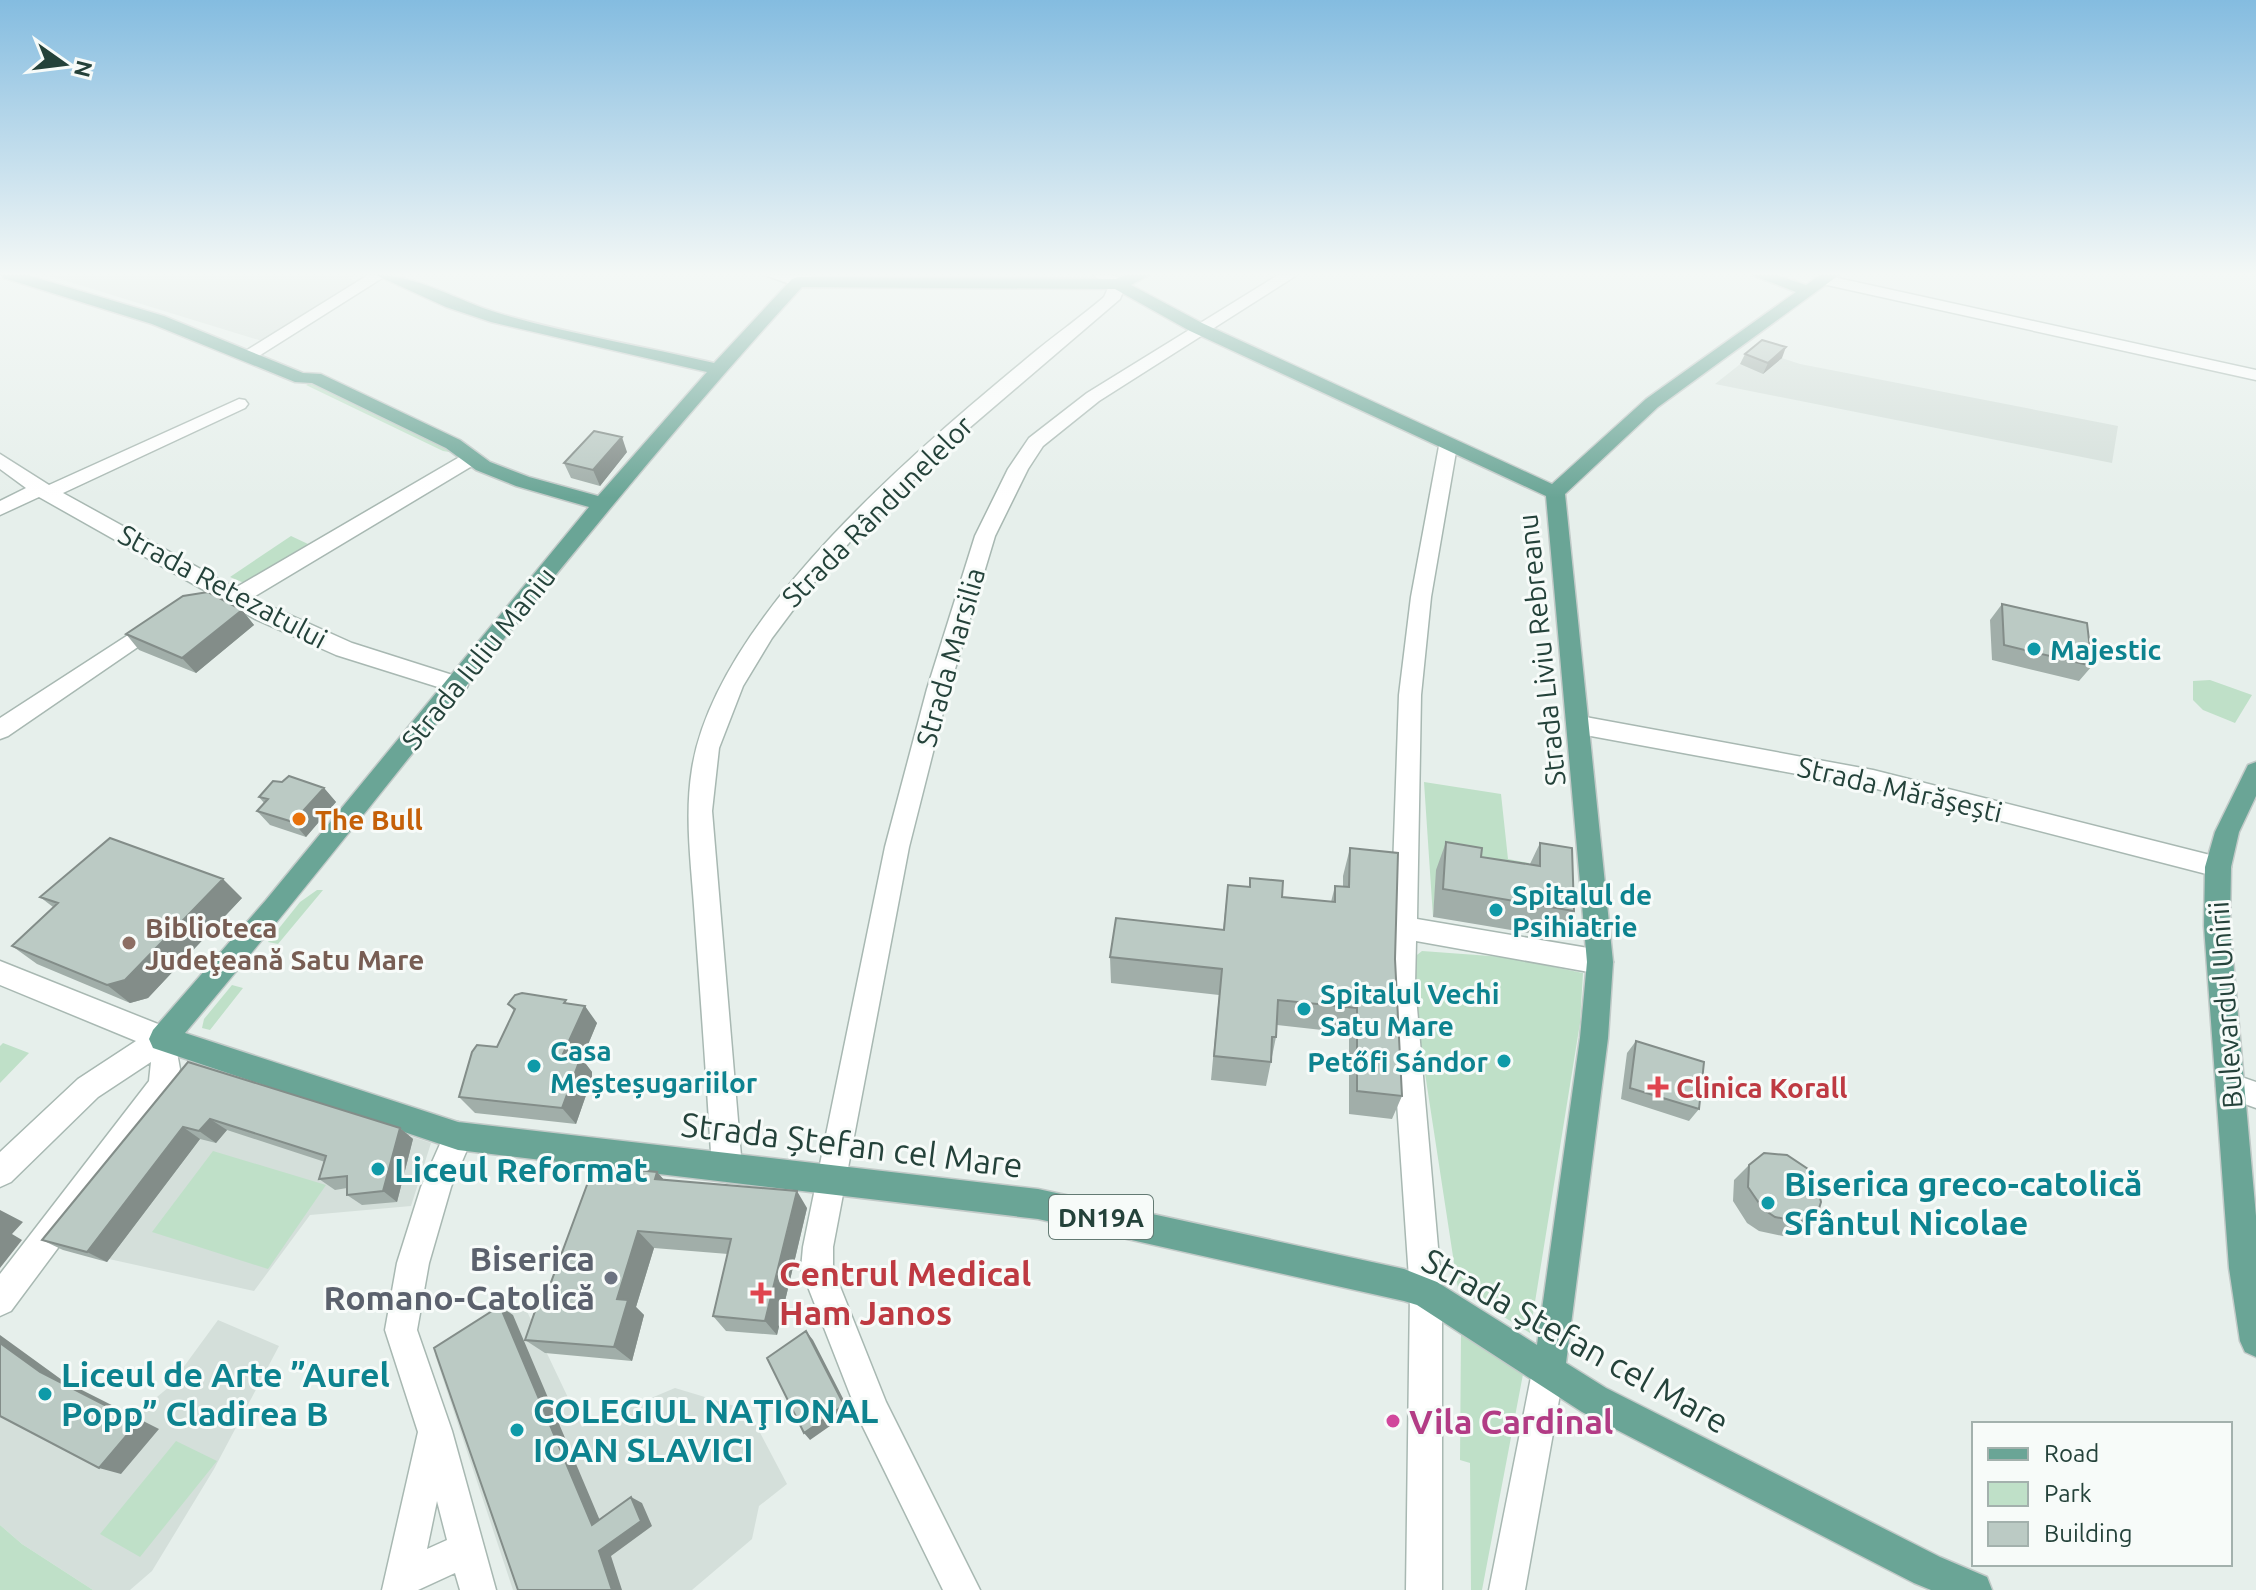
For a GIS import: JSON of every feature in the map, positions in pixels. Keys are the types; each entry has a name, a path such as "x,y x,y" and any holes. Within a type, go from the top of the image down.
{"main road":[{"path":"233,349 301,378 299,388 441,454 467,457 520,480 602,504"},
{"path":"632,349 718,369"},
{"name":"Strada Iuliu Maniu","path":"163,1039 457,685 602,504 736,349"},
{"path":"1241,349 1555,493"},
{"name":"Strada Liviu Rebreanu","path":"1548,1372 1594,1038 1600,962 1580,725 1555,493 1567,478 1652,403 1727,349"},
{"name":"Bulevardul Unirii","path":"2256,771 2227,832 2218,867 2217,926 2243,1090 2245,1268 2256,1341"},
{"name":"Strada Ștefan cel Mare","path":"163,1039 458,1136 1038,1204 1343,1270 1426,1293 1594,1400 1927,1570 1974,1590"}],"street":[{"path":"248,355 258,349"},
{"name":"Strada Rândunelelor","path":"727,1168 700,811 710,738 738,676 770,621 875,506 971,415 1047,349"},
{"name":"Strada Marsilia","path":"962,1590 874,1413 823,1288 817,1269 818,1247 897,847 938,689 985,536 1018,469 1036,442 1093,397 1172,349"},
{"path":"2143,349 2256,375"},
{"path":"0,509 239,404"},
{"path":"1424,1590 1426,1293 1402,985 1410,695 1421,597 1448,446"},
{"path":"235,598 467,457"},
{"name":"Strada Retezatului","path":"0,460 44,490 265,615 344,649 457,685"},
{"path":"195,598 214,585"},
{"path":"0,730 172,614"},
{"name":"Strada Mărășești","path":"1580,725 1873,779 2218,867"},
{"path":"1404,928 1600,962"},
{"name":"Strada Ștefan cel Mare","path":"0,973 163,1039"},
{"path":"0,1172 88,1088 163,1039 166,1069 161,1087 0,1300"},
{"path":"458,1136 436,1187 413,1263 401,1330 435,1431 478,1590"},
{"path":"1507,1590 1548,1372"},
{"path":"402,1584 435,1431"},
{"path":"402,1584 466,1550"}],"shaded area":[{"path":"1758,350 1800,364 2118,426 2112,463 1715,384"},
{"path":"203,1068 431,1143 411,1206 310,1215 254,1291 59,1248"},
{"path":"523,1303 582,1427 675,1388 748,1410 787,1484 759,1506 752,1539 692,1590 513,1590 435,1355"},
{"path":"218,1320 279,1346 214,1469 152,1571 130,1590 93,1590 22,1544 0,1525 0,1336 62,1380 134,1416 169,1387"}],"green space":[{"path":"312,382 455,453 443,451 306,385"},
{"path":"291,536 308,544 244,583 230,577"},
{"path":"2210,680 2252,695 2235,723 2203,710 2193,700 2193,681"},
{"path":"1424,782 1501,794 1508,859 1529,863 1528,867 1437,870 1433,917"},
{"path":"317,890 323,890 278,944 268,942 300,902"},
{"path":"1422,951 1504,957 1583,973 1580,1023 1530,1333 1458,1289 1408,962"},
{"path":"232,985 243,988 210,1030 202,1028 204,1019"},
{"path":"3,1043 29,1053 0,1083 0,1046"},
{"path":"213,1151 326,1185 268,1269 152,1232"},
{"path":"1461,1334 1524,1369 1482,1590 1471,1590 1470,1463 1460,1460"},
{"path":"176,1441 217,1461 140,1557 100,1534"},
{"path":"0,1525 22,1544 93,1590 0,1590"}],"building":[{"path":"1751,349 1784,349 1768,363 1745,354"},
{"path":"594,431 622,437 593,470 564,463"},
{"path":"208,592 242,610 182,658 126,634 183,596"},
{"path":"2002,604 2087,623 2092,666 2004,645"},
{"path":"289,776 324,788 293,822 257,811 268,799 259,797 273,781 282,782"},
{"name":"Biblioteca Judeţeană Satu Mare","path":"110,838 223,879 125,980 107,985 12,946 58,903 40,897"},
{"path":"1446,842 1482,848 1481,857 1540,866 1540,843 1572,848 1574,911 1443,889"},
{"name":"Spitalul Vechi Satu Mare","path":"1350,848 1398,853 1395,959 1402,1096 1357,1091 1357,1008 1278,1000 1271,1062 1214,1056 1222,969 1110,957 1116,918 1224,930 1228,885 1250,887 1250,878 1283,881 1282,897 1335,902 1335,886 1349,887"},
{"name":"Casa Meșteșugariilor","path":"522,993 585,1006 563,1054 579,1056 579,1062 562,1108 459,1097 472,1052 477,1045 497,1047 515,1009 508,1004 515,995"},
{"name":"Clinica Korall","path":"1636,1041 1704,1062 1699,1109 1630,1088"},
{"name":"Liceul Reformat","path":"188,1062 400,1128 383,1191 347,1195 347,1176 319,1179 326,1156 210,1119 199,1131 183,1127 87,1252 42,1240"},
{"path":"1764,1153 1787,1155 1808,1169 1816,1180 1821,1202 1818,1212 1800,1222 1775,1217 1763,1209 1748,1187 1749,1165"},
{"path":"594,1166 657,1172 655,1179 797,1191 765,1321 713,1316 731,1239 638,1231 617,1299 628,1300 614,1347 525,1340 541,1294 547,1293"},
{"name":"COLEGIUL NAŢIONAL IOAN SLAVICI","path":"500,1306 592,1525 631,1497 641,1521 599,1551 612,1590 518,1590 434,1348"},
{"name":"Centrul Medical Ham Janos","path":"806,1331 844,1405 804,1433 767,1358"},
{"name":"Liceul de Arte ”Aurel Popp” Cladirea B","path":"0,1343 40,1372 138,1422 99,1468 0,1416"}],"place":[{"name":"Majestic","path":"2034,649"},
{"name":"The Bull","path":"299,819"},
{"name":"Spitalul de Psihiatrie","path":"1496,910"},
{"name":"Biblioteca Judeţeană Satu Mare","path":"129,943"},
{"name":"Spitalul Vechi Satu Mare","path":"1304,1009"},
{"name":"Petőfi Sándor","path":"1504,1061"},
{"name":"Casa Meșteșugariilor","path":"534,1066"},
{"name":"Clinica Korall","path":"1658,1087"},
{"name":"Liceul Reformat","path":"378,1169"},
{"name":"Biserica greco-catolică Sfântul Nicolae","path":"1768,1203"},
{"name":"Biserica Romano-Catolică","path":"611,1278"},
{"name":"Centrul Medical Ham Janos","path":"761,1293"},
{"name":"Liceul de Arte ”Aurel Popp” Cladirea B","path":"45,1394"},
{"name":"Vila Cardinal","path":"1393,1421"},
{"name":"COLEGIUL NAŢIONAL IOAN SLAVICI","path":"517,1430"}]}
